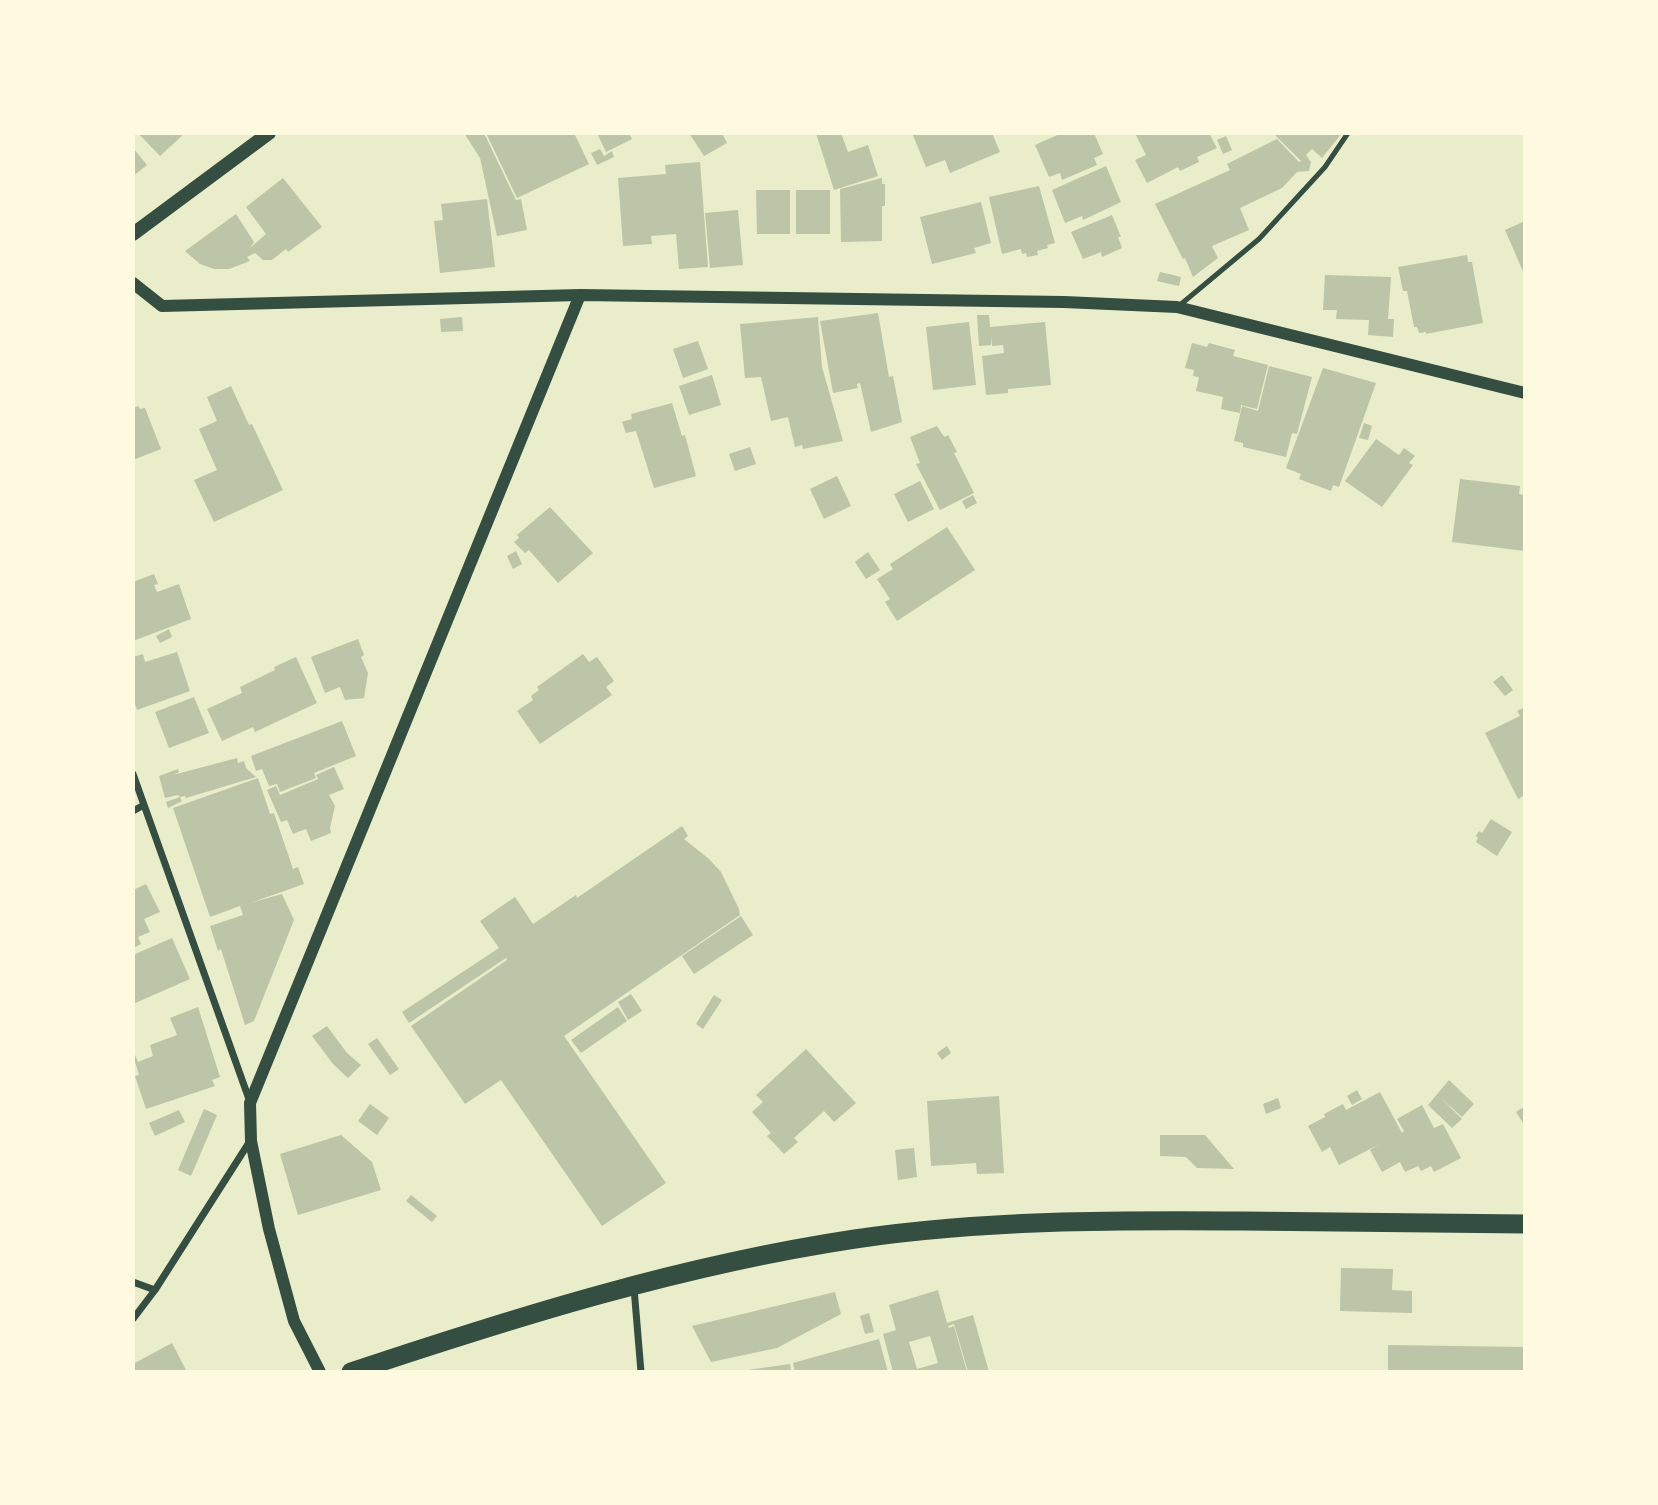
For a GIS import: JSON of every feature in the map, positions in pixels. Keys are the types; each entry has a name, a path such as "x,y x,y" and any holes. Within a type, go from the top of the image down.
{"highway":[{"path":"351,1372 634,1284 695,1269 855,1239 986,1226 1125,1220 1525,1224"}],"main road":[{"path":"133,234 270,133"}],"street":[{"path":"133,283 162,306 580,295 1064,302 1177,307 1525,393"},
{"path":"250,1103 580,295"},
{"path":"133,774 250,1103 251,1141 269,1229 294,1321 320,1372"},
{"path":"133,811 144,805"},
{"path":"133,1319 155,1290 251,1141"},
{"path":"133,1282 155,1290"},
{"path":"634,1284 641,1372"}],"lane":[{"path":"1177,307 1259,239 1325,167 1348,133"}],"building":[{"path":"138,133 185,133 160,156"},
{"path":"464,133 484,133 516,200 521,199 527,230 497,236 480,158"},
{"path":"486,133 574,133 589,164 517,198"},
{"path":"597,133 629,133 632,139 606,152"},
{"path":"689,133 722,133 727,143 704,156"},
{"path":"816,133 841,133 848,152 868,145 878,176 834,190"},
{"path":"912,133 992,133 1000,152 950,173 945,160 926,167"},
{"path":"1062,133 1094,133 1103,154 1094,158 1097,165 1062,180 1060,173 1049,177 1035,145"},
{"path":"1135,133 1209,133 1217,148 1197,157 1199,162 1180,171 1178,167 1147,183 1135,160 1146,155"},
{"path":"1273,133 1342,133 1322,158 1312,149 1306,155 1311,162 1309,171 1297,172 1282,188 1240,208 1249,230 1212,246 1218,258 1193,277 1155,204 1230,170 1227,164 1277,139 1301,161"},
{"path":"1226,136 1232,150 1223,154 1217,140"},
{"path":"133,148 147,165 133,176"},
{"path":"600,149 604,156 612,151 614,157 597,165 591,153"},
{"path":"700,162 708,267 679,269 676,234 651,236 652,244 623,246 618,178 666,174 665,165"},
{"path":"1106,166 1121,202 1083,220 1082,216 1065,223 1052,190"},
{"path":"283,178 322,227 288,252 286,249 272,260 263,260 255,253 247,257 250,261 229,269 214,269 200,264 185,251 236,214 254,242 250,248 266,234 246,207"},
{"path":"882,178 882,184 885,184 885,206 882,206 882,241 841,242 840,189"},
{"path":"1039,186 1055,243 1037,251 1038,255 1027,257 1026,253 1022,254 1021,249 1002,254 989,197"},
{"path":"756,190 790,190 790,234 757,234"},
{"path":"796,190 830,190 830,234 796,234"},
{"path":"487,199 495,267 440,273 434,221 443,220 441,204"},
{"path":"981,202 991,243 974,248 976,253 932,264 920,217"},
{"path":"738,210 743,265 710,268 705,213"},
{"path":"1112,215 1121,237 1118,237 1122,248 1102,257 1101,252 1083,259 1071,232"},
{"path":"1525,221 1525,276 1505,230"},
{"path":"1467,255 1468,262 1472,262 1483,323 1419,333 1417,327 1414,327 1407,291 1403,291 1398,267"},
{"path":"1160,272 1181,277 1179,286 1157,281"},
{"path":"1325,275 1391,277 1388,319 1394,319 1393,337 1368,335 1369,320 1336,319 1337,310 1323,310"},
{"path":"878,313 889,377 893,376 902,422 871,432 860,383 857,384 858,388 833,393 820,321"},
{"path":"977,315 989,315 990,327 1045,322 1051,385 1008,389 1008,393 986,395 982,356 1004,353 1003,345 992,346 992,337 991,345 979,346"},
{"path":"462,317 463,331 441,332 440,319"},
{"path":"818,317 822,367 843,441 803,449 802,445 795,447 788,417 771,421 761,377 745,378 740,324"},
{"path":"969,322 976,385 933,390 926,327"},
{"path":"698,341 708,369 683,378 673,349"},
{"path":"1192,343 1207,347 1209,343 1235,350 1233,356 1268,365 1257,409 1241,405 1240,413 1221,409 1223,397 1196,391 1199,377 1193,376 1194,370 1185,368"},
{"path":"1269,366 1312,377 1297,434 1292,433 1286,457 1243,447 1243,443 1234,441 1242,406 1258,411"},
{"path":"1323,368 1376,383 1339,487 1333,485 1331,491 1299,479 1301,474 1286,468"},
{"path":"712,375 721,405 689,415 679,386"},
{"path":"231,386 283,490 214,522 194,480 217,470 199,429 217,421 207,397"},
{"path":"672,403 682,436 685,435 696,476 654,488 636,431 626,433 622,422 632,419 631,414"},
{"path":"138,406 140,409 145,408 161,449 133,460 133,408"},
{"path":"1364,423 1372,426 1368,440 1359,438"},
{"path":"937,426 945,437 948,435 974,493 940,510 916,464 920,463 910,437"},
{"path":"1376,439 1399,455 1404,448 1415,456 1409,463 1413,465 1382,507 1345,481"},
{"path":"750,447 756,464 735,471 729,454"},
{"path":"837,476 851,506 824,519 810,489"},
{"path":"1460,479 1520,486 1519,494 1525,495 1525,551 1452,542"},
{"path":"920,481 934,509 908,522 894,494"},
{"path":"973,495 977,503 966,509 962,501"},
{"path":"550,507 593,553 558,583 529,550 525,553 514,542 519,538 517,535"},
{"path":"947,527 975,570 897,621 885,602 890,599 877,579 893,569 890,564"},
{"path":"516,551 522,564 513,569 507,556"},
{"path":"868,552 880,570 866,579 855,562"},
{"path":"154,574 158,584 154,585 157,592 179,584 191,619 133,641 133,582"},
{"path":"169,629 172,637 160,643 156,636"},
{"path":"358,639 364,655 361,657 368,673 364,698 345,700 340,687 325,693 311,657"},
{"path":"177,652 190,691 137,710 133,698 133,657 143,654 145,662"},
{"path":"583,654 589,662 597,657 614,681 606,687 612,695 540,744 517,711 533,700 531,696 539,690 537,687"},
{"path":"296,657 317,703 255,732 253,727 222,741 207,709 242,693 240,687"},
{"path":"1502,675 1513,690 1505,696 1493,682"},
{"path":"194,697 209,733 169,748 155,712"},
{"path":"1525,707 1525,795 1518,799 1485,733 1520,716 1517,711"},
{"path":"342,721 356,756 314,773 316,778 280,792 277,784 269,786 262,769 256,771 251,756"},
{"path":"237,758 238,763 244,761 246,768 256,777 186,798 178,795 165,798 159,776 178,769 179,772 173,775"},
{"path":"334,767 344,789 329,795 335,806 331,833 311,841 306,829 293,834 287,820 281,822 267,790 276,786 280,795 318,779 316,775"},
{"path":"258,778 270,814 274,813 293,869 298,867 304,884 250,903 282,894 294,920 254,1021 245,1025 221,949 218,951 210,926 243,915 240,906 210,917 173,808"},
{"path":"180,797 182,801 168,808 166,802"},
{"path":"1491,819 1512,832 1497,856 1476,842 1479,831 1482,833"},
{"path":"682,826 688,836 684,839 721,872 740,915 564,1036 666,1183 602,1226 501,1080 465,1104 411,1026 507,960 506,958 409,1023 402,1012 499,948 480,921 515,897 533,924 576,895 577,898"},
{"path":"146,884 160,912 144,919 150,932 138,937 141,944 133,948 133,890"},
{"path":"741,916 753,935 694,974 682,956"},
{"path":"172,938 190,979 133,1004 133,955"},
{"path":"631,994 642,1011 628,1020 618,1002"},
{"path":"714,995 722,1000 703,1029 696,1024"},
{"path":"198,1007 220,1077 212,1080 215,1086 146,1109 135,1076 139,1075 135,1062 133,1063 133,1050 138,1062 153,1056 150,1045 177,1035 170,1018"},
{"path":"618,1007 627,1021 581,1053 571,1040"},
{"path":"327,1026 347,1053 361,1065 348,1078 333,1064 312,1036"},
{"path":"377,1038 399,1069 390,1075 368,1044"},
{"path":"947,1046 951,1053 942,1060 937,1053"},
{"path":"806,1049 856,1103 834,1122 824,1111 794,1138 798,1142 784,1154 767,1136 771,1133 752,1112 763,1102 756,1095"},
{"path":"1449,1080 1474,1104 1462,1117 1440,1097 1462,1119 1452,1128 1428,1105"},
{"path":"1357,1090 1362,1099 1352,1105 1347,1096"},
{"path":"1380,1092 1402,1133 1404,1131 1397,1119 1422,1105 1434,1128 1443,1124 1461,1158 1434,1172 1431,1166 1421,1171 1418,1166 1405,1172 1400,1162 1382,1172 1370,1150 1380,1144 1339,1165 1330,1147 1322,1152 1308,1126 1343,1104 1346,1110"},
{"path":"999,1096 1004,1173 977,1174 976,1163 931,1166 927,1101"},
{"path":"1278,1098 1281,1108 1266,1114 1263,1104"},
{"path":"370,1104 389,1118 377,1135 358,1121"},
{"path":"1525,1106 1525,1126 1516,1112"},
{"path":"204,1109 217,1115 191,1176 178,1170"},
{"path":"179,1110 185,1122 155,1136 149,1123"},
{"path":"341,1135 372,1162 381,1190 298,1215 280,1154"},
{"path":"1160,1135 1205,1135 1234,1169 1197,1168 1186,1157 1160,1156"},
{"path":"914,1148 917,1177 898,1180 895,1150"},
{"path":"411,1195 437,1216 432,1222 406,1201"},
{"path":"1341,1268 1393,1269 1392,1290 1412,1291 1412,1313 1340,1311"},
{"path":"938,1290 947,1323 973,1315 989,1372 968,1372 954,1324 948,1326 954,1326 967,1372 893,1372 883,1334 896,1330 889,1305","holes":["930,1336 938,1363 917,1369 909,1342"]},
{"path":"835,1292 841,1314 777,1348 711,1362 692,1326"},
{"path":"869,1313 874,1332 865,1334 860,1316"},
{"path":"879,1339 888,1372 795,1372 793,1363"},
{"path":"172,1343 187,1372 133,1372 133,1364"},
{"path":"1388,1345 1525,1347 1525,1372 1388,1372"},
{"path":"790,1364 791,1372 748,1372 748,1370"}]}
